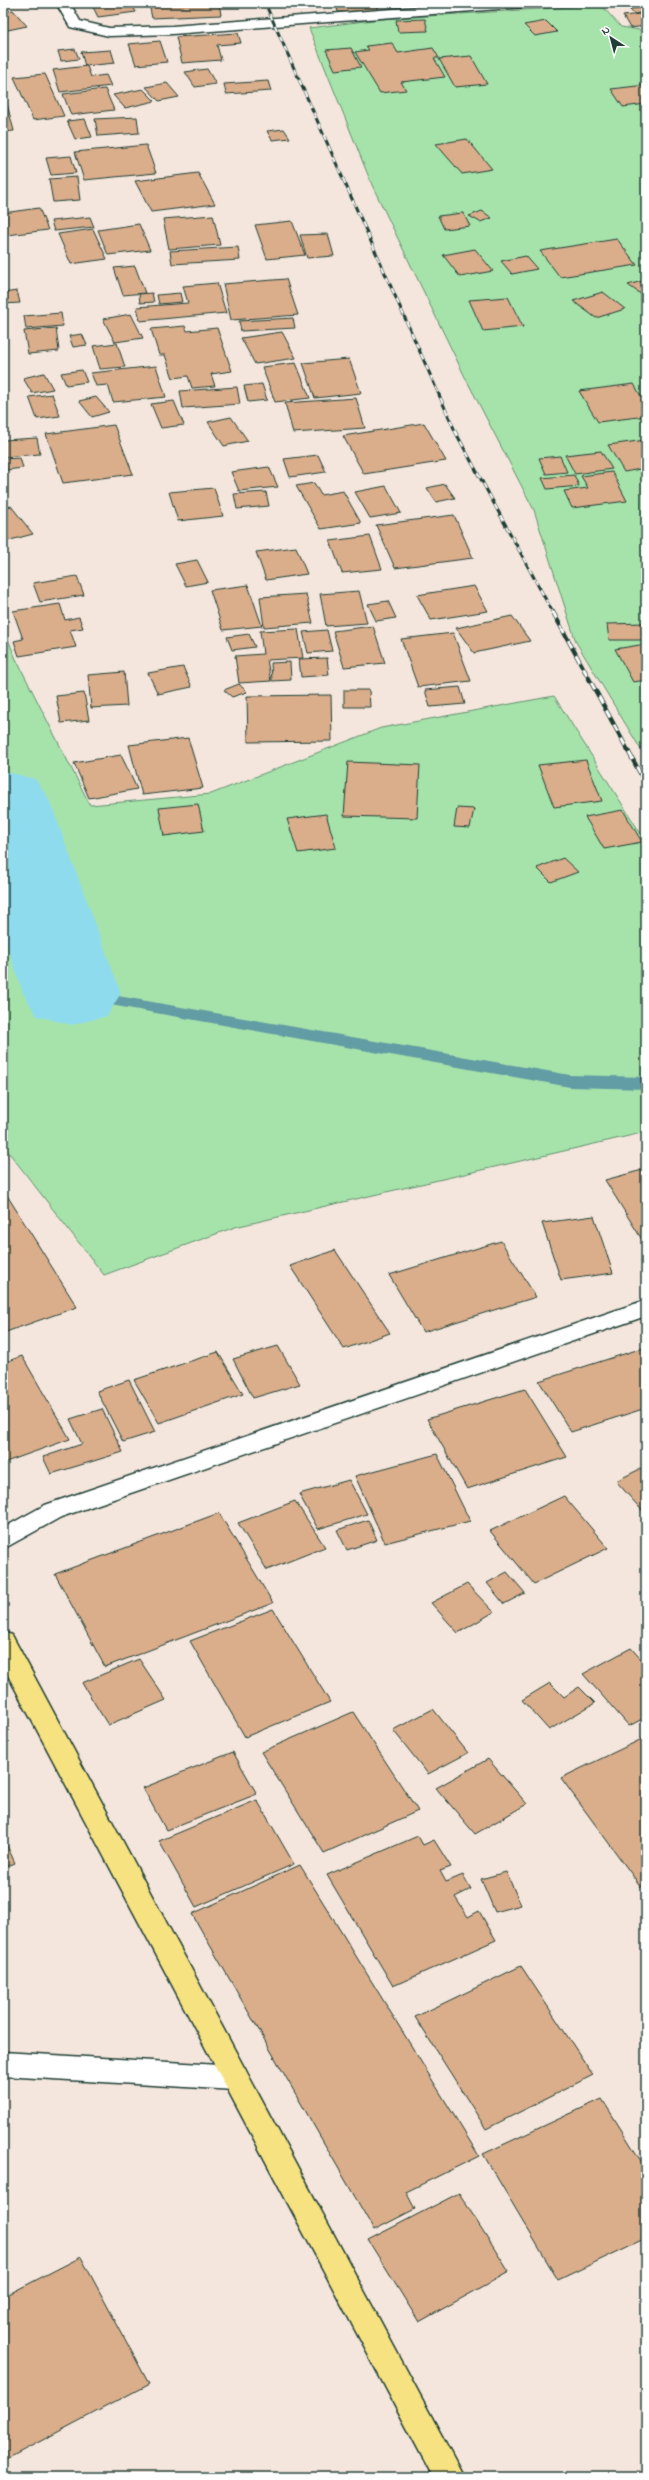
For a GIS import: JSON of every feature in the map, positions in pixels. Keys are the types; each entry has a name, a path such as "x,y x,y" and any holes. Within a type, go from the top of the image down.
{"main road":[{"path":"3,1642 235,2078 450,2477"}],"street":[{"path":"63,3 75,24 109,32 172,30 525,3"},
{"path":"3,1540 53,1511 646,1308"},
{"path":"3,2064 235,2078"}],"green space":[{"path":"601,5 621,27 646,31 646,758 576,642 534,510 465,377 372,185 309,28 381,19"},
{"path":"3,627 16,659 90,805 211,794 381,728 554,696 646,842 646,1132 235,1227 104,1275 3,1145"}],"building":[{"path":"91,3 131,3 136,12 98,17"},
{"path":"219,3 221,15 152,18 149,4"},
{"path":"336,3 375,3 359,5 377,5 379,10 338,12"},
{"path":"646,7 646,12 634,14 629,9"},
{"path":"13,10 27,26 3,31 3,12"},
{"path":"640,14 646,26 630,28 623,16"},
{"path":"425,19 428,31 398,32 396,20"},
{"path":"546,21 557,32 535,36 524,25"},
{"path":"238,33 241,43 217,45 221,60 182,63 176,37"},
{"path":"160,41 167,62 136,65 129,44"},
{"path":"392,43 398,53 433,48 439,58 434,58 445,77 401,82 406,90 380,93 355,52 369,50 366,46"},
{"path":"351,48 361,67 335,70 326,50"},
{"path":"75,49 79,59 61,61 58,51"},
{"path":"111,50 115,63 85,66 81,52"},
{"path":"471,56 487,84 455,87 439,59"},
{"path":"87,66 91,77 106,75 111,86 60,92 53,70"},
{"path":"207,69 216,84 195,87 185,72"},
{"path":"45,74 64,116 33,120 14,77"},
{"path":"268,81 271,91 226,94 224,84"},
{"path":"167,83 179,97 159,101 146,87"},
{"path":"646,85 646,104 623,107 611,89"},
{"path":"105,89 114,110 71,115 63,94"},
{"path":"143,89 155,101 125,108 113,95"},
{"path":"7,104 14,131 3,132 3,105"},
{"path":"137,117 139,133 98,136 95,119"},
{"path":"85,119 92,137 75,139 67,121"},
{"path":"284,129 290,138 272,140 267,131"},
{"path":"467,139 492,169 462,174 436,144"},
{"path":"146,145 156,173 84,180 75,152"},
{"path":"71,156 76,173 51,175 46,158"},
{"path":"198,173 215,204 151,212 135,181"},
{"path":"77,177 80,200 53,202 49,179"},
{"path":"39,208 48,230 7,235 3,226 3,213"},
{"path":"482,211 492,218 480,222 469,216"},
{"path":"463,213 470,226 444,229 438,216"},
{"path":"213,215 220,245 169,249 163,219"},
{"path":"90,217 94,227 54,231 51,221"},
{"path":"292,221 305,255 267,259 255,225"},
{"path":"139,224 150,250 108,255 98,230"},
{"path":"93,229 107,259 71,264 58,234"},
{"path":"328,234 334,256 307,258 300,235"},
{"path":"617,239 637,265 560,277 540,251"},
{"path":"238,247 240,260 172,264 170,251"},
{"path":"475,249 493,271 460,277 443,255"},
{"path":"526,256 537,269 512,274 501,261"},
{"path":"135,266 145,293 123,295 114,268"},
{"path":"286,279 298,315 231,320 223,284"},
{"path":"646,280 646,294 642,295 628,285"},
{"path":"217,283 226,313 140,321 137,307 188,303 183,286"},
{"path":"17,291 20,303 3,304 3,293"},
{"path":"603,292 625,309 596,318 573,301"},
{"path":"152,293 154,302 140,303 139,294"},
{"path":"180,293 182,302 159,304 157,295"},
{"path":"508,297 523,327 483,331 469,300"},
{"path":"61,313 63,326 26,329 24,316"},
{"path":"131,314 143,338 115,342 103,319"},
{"path":"293,318 295,328 241,331 239,321"},
{"path":"185,326 187,331 217,328 232,371 211,374 215,386 192,388 188,376 173,378 165,355 159,355 151,329"},
{"path":"56,328 59,351 28,354 24,331"},
{"path":"282,332 296,358 255,364 241,338"},
{"path":"82,334 87,345 73,347 69,336"},
{"path":"117,343 125,367 100,369 93,346"},
{"path":"349,359 361,393 315,398 303,363"},
{"path":"296,363 310,398 275,402 262,367"},
{"path":"156,366 166,397 113,402 108,385 96,386 91,373"},
{"path":"82,370 87,382 66,385 61,373"},
{"path":"44,373 53,389 32,393 23,378"},
{"path":"262,384 267,400 248,402 244,386"},
{"path":"634,384 646,405 646,416 598,422 579,391"},
{"path":"237,387 240,404 183,408 180,391"},
{"path":"52,394 60,416 37,419 29,397"},
{"path":"96,397 109,412 92,417 79,401"},
{"path":"356,398 365,428 293,433 285,403"},
{"path":"174,401 184,425 161,428 151,404"},
{"path":"231,417 248,441 224,446 208,422"},
{"path":"424,423 446,461 364,474 343,436"},
{"path":"114,425 133,474 63,483 46,434"},
{"path":"37,438 40,454 3,457 3,440"},
{"path":"646,440 646,468 624,472 608,445"},
{"path":"601,451 612,469 575,474 565,455"},
{"path":"318,455 326,472 290,477 284,459"},
{"path":"560,456 567,472 546,474 539,458"},
{"path":"20,458 23,468 6,470 3,459"},
{"path":"269,467 278,487 239,491 231,472"},
{"path":"612,472 627,501 572,508 564,491 588,488 581,476"},
{"path":"574,475 579,486 547,489 542,478"},
{"path":"314,483 321,495 343,491 361,523 321,529 296,486"},
{"path":"445,484 455,498 436,502 427,488"},
{"path":"386,486 401,513 370,518 355,492"},
{"path":"214,488 223,516 178,521 169,492"},
{"path":"3,490 8,503 3,504"},
{"path":"266,492 269,506 237,509 234,494"},
{"path":"11,506 33,534 3,542 3,508"},
{"path":"454,515 473,558 395,568 376,525"},
{"path":"370,536 382,569 342,573 330,541"},
{"path":"296,547 307,574 266,580 256,552"},
{"path":"197,560 208,582 186,586 175,564"},
{"path":"77,576 84,595 40,602 33,583"},
{"path":"248,585 262,626 223,630 210,590"},
{"path":"474,586 488,611 431,620 417,595"},
{"path":"359,591 367,623 326,626 320,594"},
{"path":"306,594 313,623 264,627 260,597"},
{"path":"388,601 396,618 376,621 368,604"},
{"path":"60,604 65,620 79,617 83,628 70,630 76,647 19,656 14,641 23,639 13,611"},
{"path":"512,616 530,641 474,653 456,628"},
{"path":"646,623 646,640 609,640 607,624"},
{"path":"373,626 385,663 344,667 333,631"},
{"path":"298,629 303,658 267,660 271,681 239,683 235,656 263,654 260,631"},
{"path":"327,630 332,651 308,653 303,632"},
{"path":"453,633 471,681 418,687 401,639"},
{"path":"249,634 255,647 232,650 227,637"},
{"path":"646,644 646,680 633,682 615,649"},
{"path":"327,658 329,675 301,677 299,659"},
{"path":"290,662 291,680 272,681 271,663"},
{"path":"183,667 192,687 158,694 148,673"},
{"path":"124,672 127,706 91,708 88,675"},
{"path":"239,684 247,692 232,697 224,690"},
{"path":"460,687 465,704 430,707 425,690"},
{"path":"344,690 369,690 370,707 344,707"},
{"path":"84,693 89,720 61,723 56,696"},
{"path":"331,695 332,741 248,742 247,696"},
{"path":"188,738 203,788 142,795 129,745"},
{"path":"121,755 137,789 89,798 74,763"},
{"path":"586,760 602,801 554,807 538,765"},
{"path":"348,762 420,765 417,818 344,816"},
{"path":"198,804 204,831 164,836 159,808"},
{"path":"457,808 474,809 470,828 454,827"},
{"path":"623,810 642,842 604,849 585,817"},
{"path":"326,814 336,848 298,853 287,819"},
{"path":"563,858 578,872 551,882 537,868"},
{"path":"646,1169 646,1246 605,1180"},
{"path":"3,1189 77,1307 3,1333"},
{"path":"594,1216 613,1273 561,1280 542,1223"},
{"path":"501,1241 536,1297 423,1332 389,1275"},
{"path":"335,1250 390,1333 344,1349 290,1266"},
{"path":"278,1346 300,1384 253,1398 233,1359"},
{"path":"646,1347 646,1408 571,1432 539,1381"},
{"path":"218,1352 243,1394 159,1423 134,1380"},
{"path":"22,1356 70,1439 3,1463 3,1363"},
{"path":"129,1380 155,1432 123,1442 97,1391"},
{"path":"525,1389 567,1457 467,1489 427,1419"},
{"path":"102,1409 123,1452 51,1474 43,1457 82,1444 70,1419"},
{"path":"437,1454 470,1521 385,1543 355,1476"},
{"path":"646,1466 646,1515 616,1481"},
{"path":"349,1480 367,1514 318,1529 299,1494"},
{"path":"564,1496 608,1548 534,1584 490,1531"},
{"path":"295,1501 325,1547 267,1570 238,1523"},
{"path":"219,1513 273,1603 105,1667 55,1574"},
{"path":"368,1520 377,1540 347,1550 337,1530"},
{"path":"507,1572 525,1593 504,1604 487,1583"},
{"path":"467,1584 494,1612 458,1633 431,1603"},
{"path":"273,1609 330,1702 245,1737 190,1641"},
{"path":"631,1648 646,1665 646,1717 629,1726 583,1674"},
{"path":"139,1659 166,1700 108,1725 82,1683"},
{"path":"550,1683 564,1697 579,1687 595,1703 549,1730 522,1700"},
{"path":"433,1709 468,1753 428,1774 393,1730"},
{"path":"353,1712 418,1811 324,1853 261,1752"},
{"path":"646,1737 646,1884 641,1887 561,1778"},
{"path":"233,1752 257,1794 166,1830 143,1788"},
{"path":"488,1759 527,1804 475,1834 436,1788"},
{"path":"257,1800 294,1864 196,1907 159,1841"},
{"path":"418,1836 423,1845 434,1840 451,1867 440,1871 446,1882 463,1875 471,1889 455,1897 468,1917 479,1911 496,1940 393,1986 327,1875"},
{"path":"3,1837 15,1863 3,1868"},
{"path":"300,1865 479,2156 406,2192 415,2209 374,2230 192,1914"},
{"path":"506,1872 521,1905 495,1912 481,1879"},
{"path":"521,1966 593,2075 486,2129 415,2017"},
{"path":"602,2099 646,2169 646,2238 558,2280 483,2154"},
{"path":"459,2193 509,2272 419,2322 368,2240"},
{"path":"81,2257 149,2384 3,2461 3,2297"}],"waterway":[{"path":"3,799 72,993"},
{"path":"72,993 570,1081 646,1083"}],"railway":[{"path":"265,3 456,433 553,613"},
{"path":"553,612 646,784"}]}
